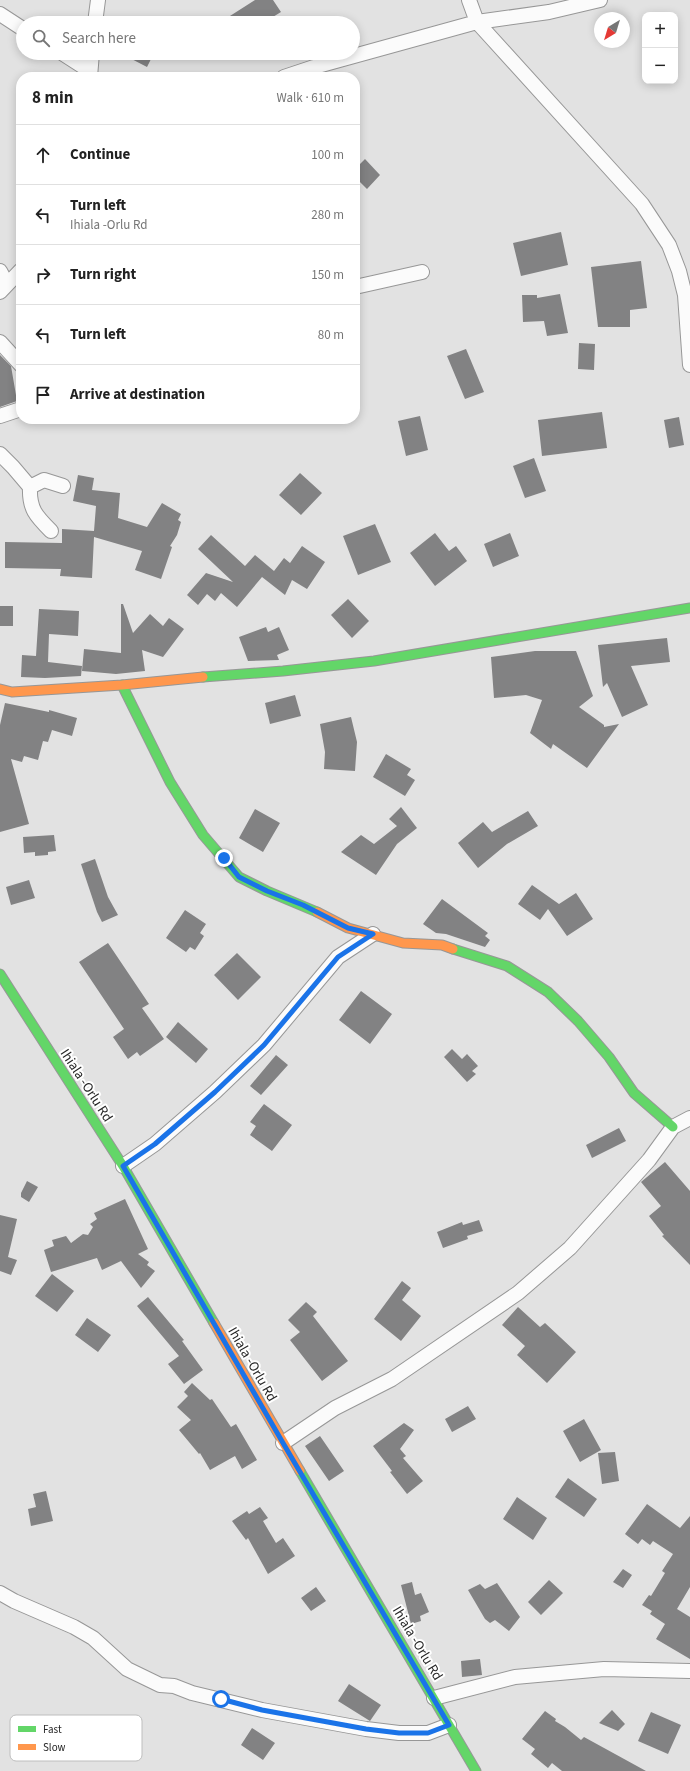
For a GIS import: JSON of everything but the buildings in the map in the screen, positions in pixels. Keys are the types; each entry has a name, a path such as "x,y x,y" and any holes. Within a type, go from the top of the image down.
{"street":[{"path":"96,16 98,0"},
{"path":"469,0 477,22 642,204 685,268 685,295 690,365"},
{"path":"360,54 477,22 549,12 600,0"},
{"path":"0,14 16,24"},
{"path":"71,60 87,72"},
{"path":"90,72 91,60"},
{"path":"299,72 339,60"},
{"path":"0,271 2,284 16,274"},
{"path":"360,286 422,272"},
{"path":"0,342 16,360"},
{"path":"0,416 16,411"},
{"path":"0,454 30,486 29,499 32,510 51,531"},
{"path":"30,486 44,480 63,486"},
{"path":"0,688 12,692 122,685 257,672 283,672 374,661 690,608"},
{"path":"122,685 170,782 203,834 239,877 267,891 303,905 348,928 403,943 442,946 513,969 548,992 578,1021 609,1057 634,1093 673,1127"},
{"path":"123,1166 176,1127 215,1092 264,1045 338,957 373,934"},
{"name":"Ihiala -Orlu Rd","path":"0,974 123,1166 283,1443 476,1771"},
{"path":"283,1443 335,1408 392,1379 518,1293 570,1248 649,1160 673,1127 690,1118"},
{"path":"0,1592 14,1601 74,1627 93,1638 128,1669 160,1685 174,1686 192,1693 262,1710 366,1729 399,1733 428,1733 449,1725"},
{"path":"434,1698 515,1677 604,1668 690,1671"}],"traffic: fast":[{"path":"203,677 283,671 374,661 690,608"},
{"path":"122,685 170,782 203,835 239,877 267,891 317,912"},
{"path":"453,949 507,966 548,992 578,1021 609,1057 634,1093 673,1127"},
{"path":"0,974 123,1166 214,1323"},
{"path":"300,1471 476,1771"}],"traffic: slow":[{"path":"0,689 12,692 122,685 203,677"},
{"path":"317,912 348,928 403,943 442,945 453,949"},
{"path":"214,1323 300,1471"}],"route":[{"path":"221,1699 262,1710 366,1729 399,1733 428,1733 449,1725 283,1443 123,1166 155,1144 215,1092 264,1045 303,1001 338,957 373,934 348,928 303,905 267,891 239,877 224,858"}]}
